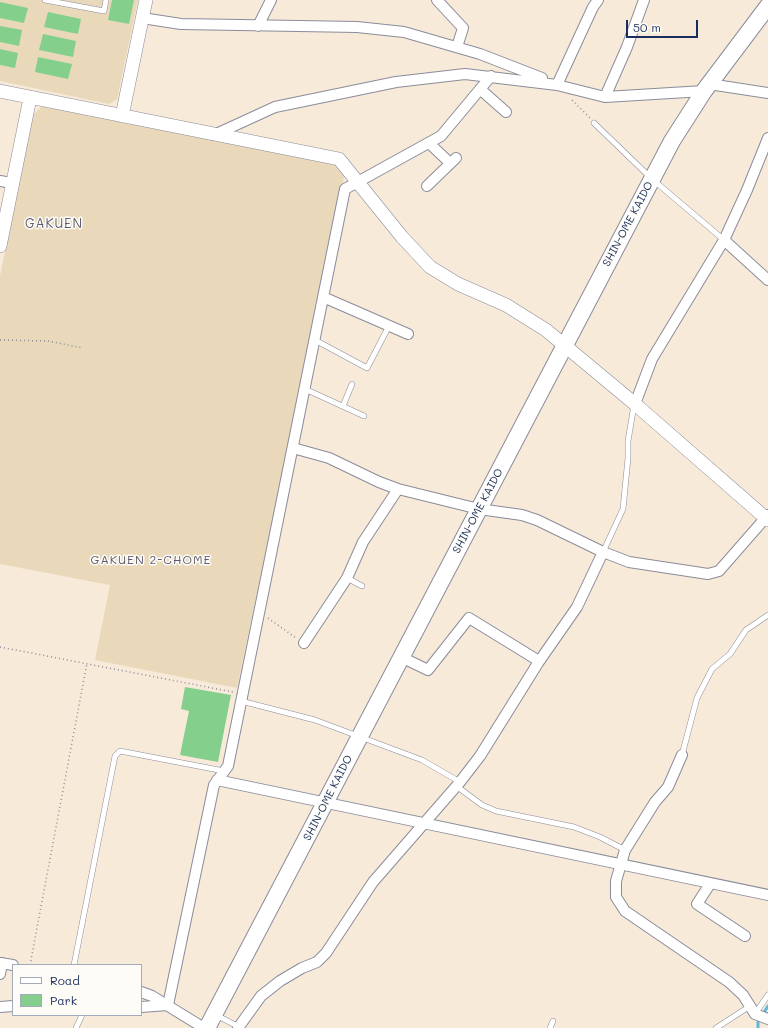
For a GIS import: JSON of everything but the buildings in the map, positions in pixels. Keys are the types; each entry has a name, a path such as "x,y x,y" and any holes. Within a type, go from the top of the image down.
{"main road":[{"name":"SHIN-OME KAIDO","path":"209,1024 672,141 706,87 768,6"}],"street":[{"path":"122,116 146,0"},
{"path":"258,26 271,0"},
{"path":"437,0 463,28 457,47"},
{"path":"557,85 592,7 598,0"},
{"path":"605,96 627,47 644,0"},
{"path":"142,18 181,24 357,27 404,32 457,47 557,85"},
{"path":"214,135 275,107 396,82 465,74 557,85 605,96 706,87 768,93"},
{"path":"168,1005 217,780 228,766 294,448 345,189 356,181 440,136 491,76"},
{"path":"480,89 506,112"},
{"path":"0,91 339,160 402,238 430,267 452,281 506,305 546,330 767,518 719,571 708,574 629,562 603,552 537,520 479,509 398,489 379,482 330,458 294,448"},
{"path":"0,246 6,182 30,98"},
{"path":"634,404 652,359 724,240 768,139"},
{"path":"427,186 453,160 429,143"},
{"path":"724,240 768,280"},
{"path":"324,297 408,334"},
{"path":"304,644 347,578 363,542 398,489"},
{"path":"240,1027 261,996 285,978 317,962 326,953 373,882 460,782 480,756 539,661 577,607 603,552"},
{"path":"401,657 428,670 469,618 539,661"},
{"path":"682,756 668,787 656,802 625,850 616,880 616,897 625,911 729,982 743,995 754,1011 767,1021"},
{"path":"217,780 619,866 768,896"},
{"path":"710,884 697,904 745,936"},
{"path":"0,974 1,963 12,965"},
{"path":"142,992 209,1024"},
{"path":"142,1007 168,1005"},
{"path":"0,1007 12,1006"}],"lane":[{"path":"44,0 104,11 106,0"},
{"path":"594,123 652,180 724,240"},
{"path":"315,340 367,368 389,326"},
{"path":"343,406 352,384"},
{"path":"305,389 364,416"},
{"path":"603,552 623,509 628,458 628,441 634,404"},
{"path":"347,578 362,586"},
{"path":"682,756 697,698 712,669 730,654 746,630 768,615"},
{"path":"242,698 315,720 422,760 460,782 459,788 482,805 496,811 574,827 600,836 625,850"},
{"path":"74,964 114,756 120,751 225,771"},
{"path":"716,1028 754,1011 768,995"},
{"path":"76,1028 82,1016"},
{"path":"550,1028 553,1021"},
{"path":"209,1024 240,1027"}],"path":[{"path":"557,85 594,123"},
{"path":"0,340 48,341 83,348"},
{"path":"260,612 304,644"},
{"path":"0,647 87,663 242,698"},
{"path":"30,964 87,663"}],"shaded area":[{"path":"0,0 138,0 117,99 109,104 0,81"},
{"path":"43,105 335,164 344,177 237,688 95,660 110,585 0,564 0,276 33,115"}],"green space":[{"path":"112,0 134,0 129,24 108,20"},
{"path":"0,2 28,8 24,23 0,18"},
{"path":"48,12 81,19 78,34 44,27"},
{"path":"0,26 22,30 19,46 0,42"},
{"path":"43,34 76,41 73,57 39,50"},
{"path":"0,49 18,53 15,68 0,65"},
{"path":"38,57 72,64 68,79 35,72"},
{"path":"185,687 231,695 218,762 180,755 189,711 181,709"}],"waterway":[{"path":"758,1028 758,1022 768,1006"}],"district":[{"name":"GAKUEN","path":"54,224"},
{"name":"GAKUEN 2-CHOME","path":"151,560"}]}
